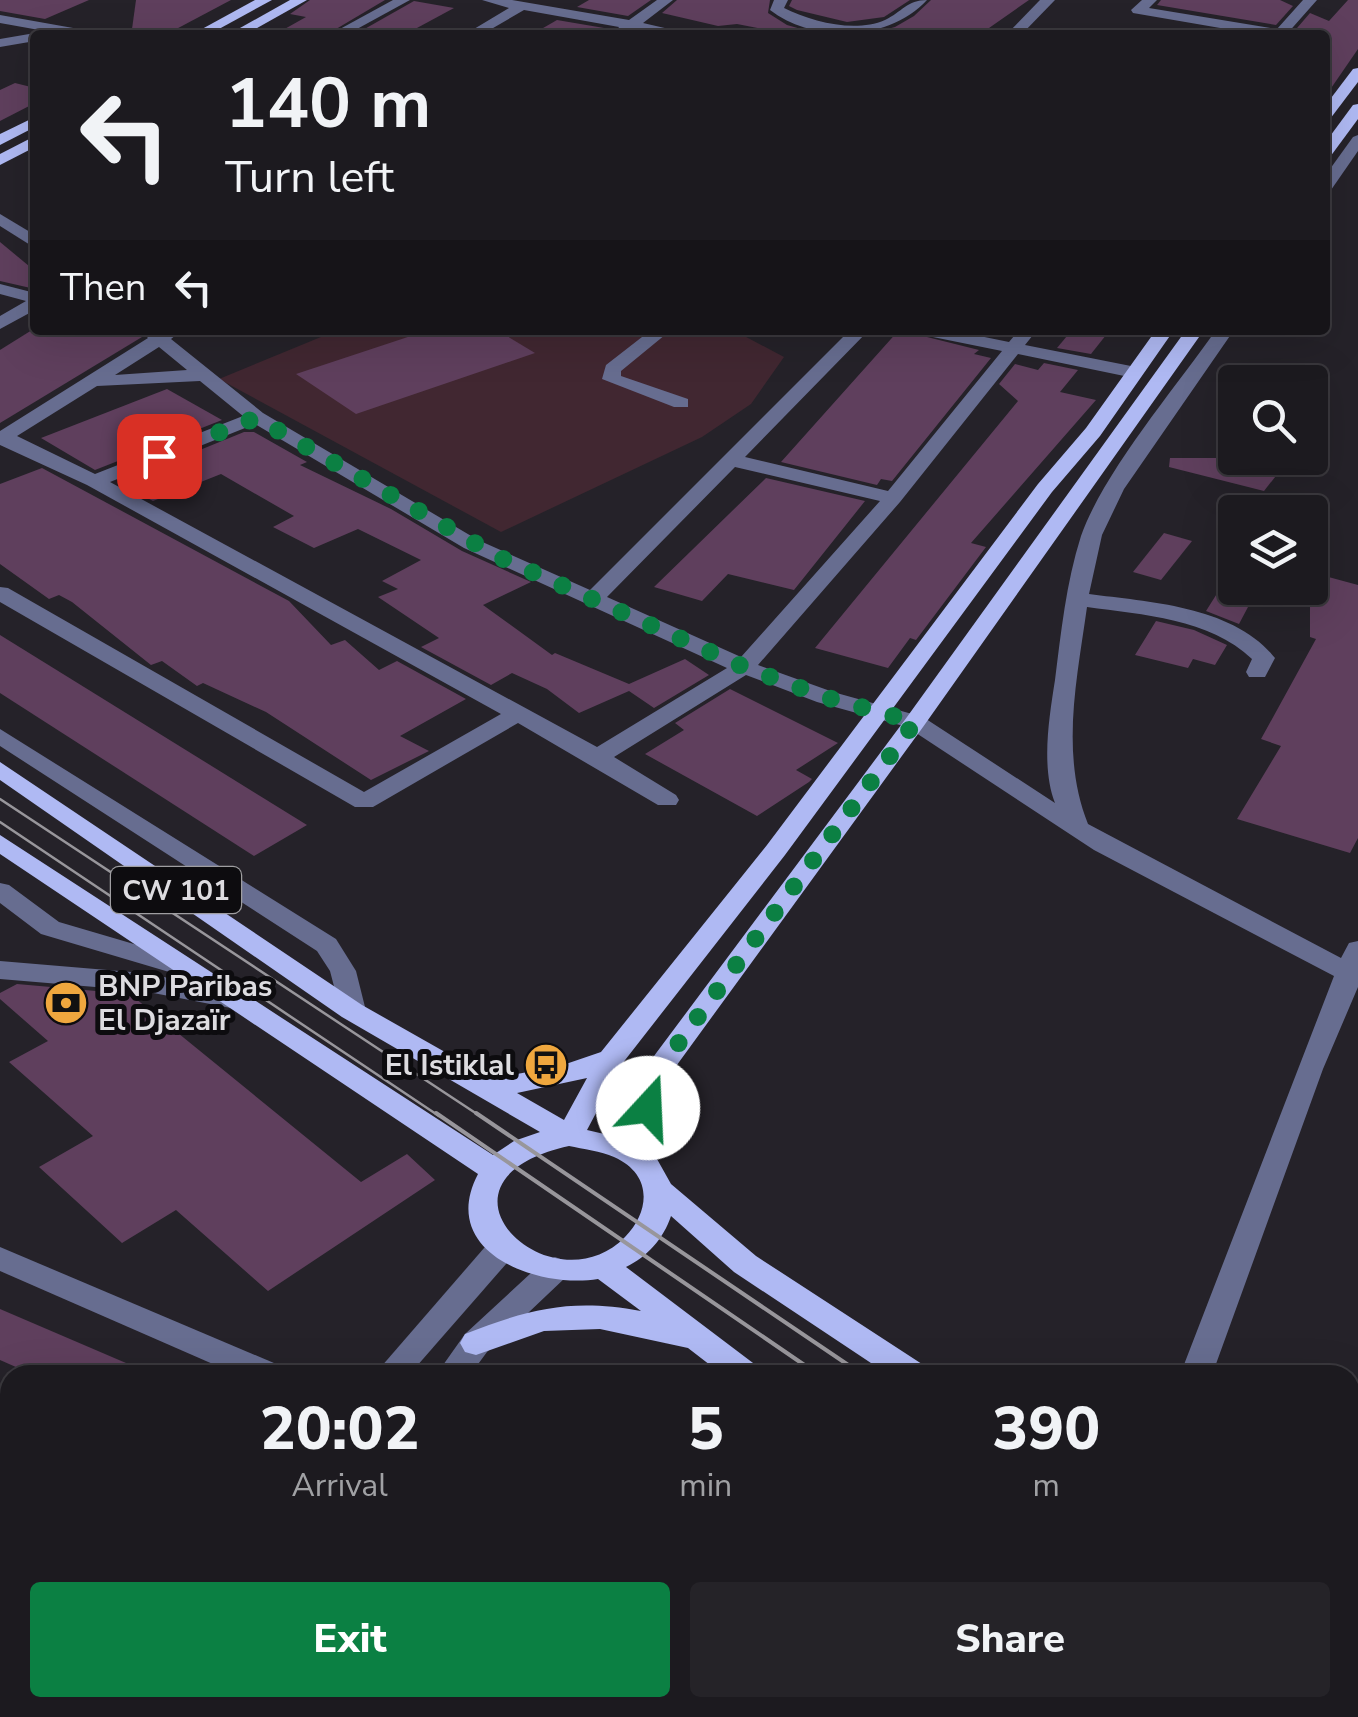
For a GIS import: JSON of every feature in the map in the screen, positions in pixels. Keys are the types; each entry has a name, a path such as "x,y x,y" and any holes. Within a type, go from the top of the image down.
{"main road":[{"path":"208,30 265,0"},
{"path":"243,30 300,0"},
{"path":"1330,109 1358,72"},
{"path":"1331,138 1358,108"},
{"path":"0,140 30,124"},
{"path":"0,160 30,143"},
{"path":"570,1136 611,1059 776,850 1045,488 1093,432 1161,335"},
{"path":"643,1159 648,1108 661,1067 915,722 1191,335"},
{"name":"CW 101","path":"0,769 352,1011"},
{"path":"0,843 494,1170"},
{"path":"352,1011 570,1136"},
{"path":"480,1081 502,1086 540,1080 611,1059"},
{"path":"663,1192 655,1228 624,1256 602,1265 555,1269 518,1258 502,1248 490,1234 481,1201 494,1170 535,1143 570,1136 613,1142 643,1159 656,1174 663,1192 745,1264 899,1365"},
{"path":"602,1265 732,1365"},
{"path":"476,1343 542,1319 593,1316 644,1322 693,1337"}],"street":[{"path":"346,30 403,0"},
{"path":"489,0 660,30"},
{"path":"624,30 666,0"},
{"path":"781,0 777,10 788,16 857,29 885,25 920,0"},
{"path":"1018,30 1048,0"},
{"path":"1150,0 1138,10 1256,30"},
{"path":"1284,30 1310,0"},
{"path":"480,30 522,6"},
{"path":"0,18 61,30"},
{"path":"0,43 30,38"},
{"path":"1330,180 1357,141 1331,138"},
{"path":"4,226 30,240"},
{"path":"0,289 30,299"},
{"path":"0,324 30,304"},
{"path":"2,438 94,381 158,335"},
{"path":"163,335 256,418 471,544 744,667 915,722 1160,877 1355,966 1308,1069 1200,1365"},
{"path":"656,335 612,369 611,379 681,403"},
{"path":"592,600 855,335"},
{"path":"945,335 1134,372"},
{"path":"597,757 744,667 893,498 1024,335"},
{"path":"1077,828 1062,792 1060,723 1077,599 1099,513 1222,335"},
{"path":"94,381 206,375"},
{"path":"94,482 256,418"},
{"path":"2,438 94,482 597,757 667,800"},
{"path":"732,460 893,498"},
{"path":"0,593 364,802 515,714"},
{"path":"1077,599 1141,609 1228,630 1251,641 1264,658 1256,672"},
{"path":"0,736 327,945 343,971 352,1011"},
{"path":"0,891 50,928 186,968"},
{"path":"0,970 142,982 236,1000"},
{"path":"399,1365 502,1248"},
{"path":"0,1258 247,1365"},
{"path":"460,1365 476,1343 555,1269"}],"shaded area":[{"path":"326,335 742,335 784,357 751,404 702,437 501,532 219,379"}],"building":[{"path":"0,0 89,0 45,19 0,11"},
{"path":"136,0 231,0 174,30 132,29"},
{"path":"310,0 385,0 334,30 283,30 306,17 290,14"},
{"path":"589,0 651,0 628,16 577,7"},
{"path":"677,0 770,0 768,13 804,30 718,26 662,13"},
{"path":"792,0 910,0 884,17 847,22 797,10 789,6"},
{"path":"931,0 1029,0 986,30 884,30 914,16"},
{"path":"1161,0 1280,0 1293,6 1276,25 1157,5"},
{"path":"1348,0 1358,0 1358,49 1330,90 1330,30 1295,30 1310,13 1329,21"},
{"path":"414,1 454,8 413,30 363,30"},
{"path":"557,20 610,29 608,30 540,30"},
{"path":"15,83 30,87 30,106 0,121 0,90"},
{"path":"0,242 30,267 30,288 0,281"},
{"path":"30,331 30,335 142,337 0,423 0,350"},
{"path":"414,335 505,335 535,353 356,414 296,374"},
{"path":"895,335 919,335 979,350 974,354 991,358 892,481 881,479 877,485 781,462"},
{"path":"1068,335 1106,335 1091,354 1057,348"},
{"path":"1044,363 1078,370 1060,392 1096,400 971,543 986,547 916,640 910,638 888,668 815,648 1018,401 999,384 1015,364 1038,370"},
{"path":"167,389 222,420 95,470 41,438"},
{"path":"244,432 254,432 307,462 300,465 391,509 462,551 531,582 483,605 552,655 629,684 685,659 709,675 654,708 629,691 579,713 547,689 512,673 491,685 421,647 439,638 378,597 398,589 382,581 421,560 358,529 314,548 273,527 294,516 221,474 153,501 119,483"},
{"path":"1170,458 1218,458 1218,475 1277,475 1264,491 1169,467"},
{"path":"42,468 289,601 331,645 345,640 379,670 397,661 466,699 400,736 429,751 371,780 266,712 203,683 197,686 162,661 151,665 72,602 59,595 49,599 0,564 0,484"},
{"path":"766,478 865,501 794,590 728,574 702,601 654,587"},
{"path":"1164,533 1192,541 1161,580 1133,572"},
{"path":"1328,577 1358,585 1358,838 1350,853 1237,819 1281,746 1261,739 1316,639 1310,637 1310,605 1328,605"},
{"path":"1218,592 1218,605 1248,607 1239,624 1206,611"},
{"path":"1156,621 1194,630 1227,645 1215,665 1193,659 1188,668 1135,655"},
{"path":"0,635 307,825 254,856 0,693"},
{"path":"730,689 838,743 796,770 812,779 809,782 757,816 645,754 684,730 675,723"},
{"path":"17,984 130,994 361,1182 407,1154 435,1180 268,1291 176,1210 122,1243 39,1167 93,1136 9,1062 48,1041 0,999 0,993"},
{"path":"0,1309 131,1365 11,1365 0,1360"}],"tram line":[{"path":"0,799 480,1116"},
{"path":"0,822 439,1116"},
{"path":"436,1113 804,1365"},
{"path":"476,1113 848,1365"}],"place":[{"name":"BNP Paribas El Djazaïr","path":"66,1003"},
{"name":"El Istiklal","path":"546,1065"}],"route":[{"path":"159,456 256,418 471,544 592,600 744,667 825,697 915,722 661,1067 648,1108"}]}
